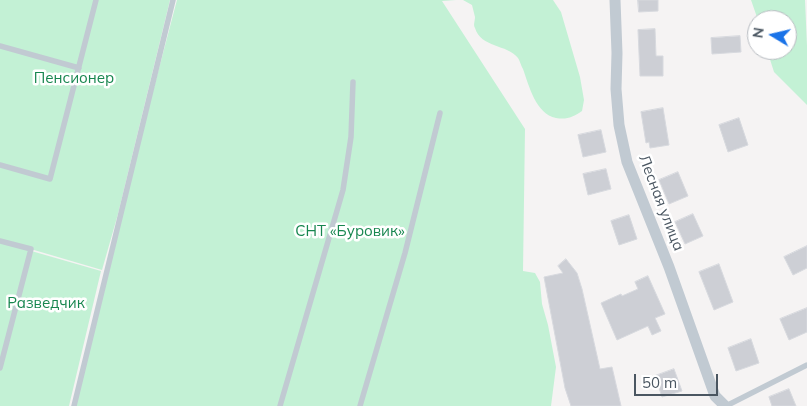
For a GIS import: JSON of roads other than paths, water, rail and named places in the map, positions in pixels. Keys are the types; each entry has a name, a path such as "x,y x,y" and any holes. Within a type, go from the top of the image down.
{"street":[{"name":"Лесная улица","path":"614,0 617,53 616,89 619,125 628,162 669,267 715,396 726,406"}],"lane":[{"path":"0,165 50,179 96,0"},
{"path":"74,406 173,0"},
{"path":"0,46 79,68"},
{"path":"280,406 343,190 351,137 353,82"},
{"path":"360,406 406,253 440,113"},
{"path":"0,241 31,249 0,368"},
{"path":"726,406 807,365"}],"park label":[{"name":"Пенсионер","path":"74,78"},
{"name":"СНТ «Буровик»","path":"350,231"},
{"name":"Разведчик","path":"46,303"}]}
